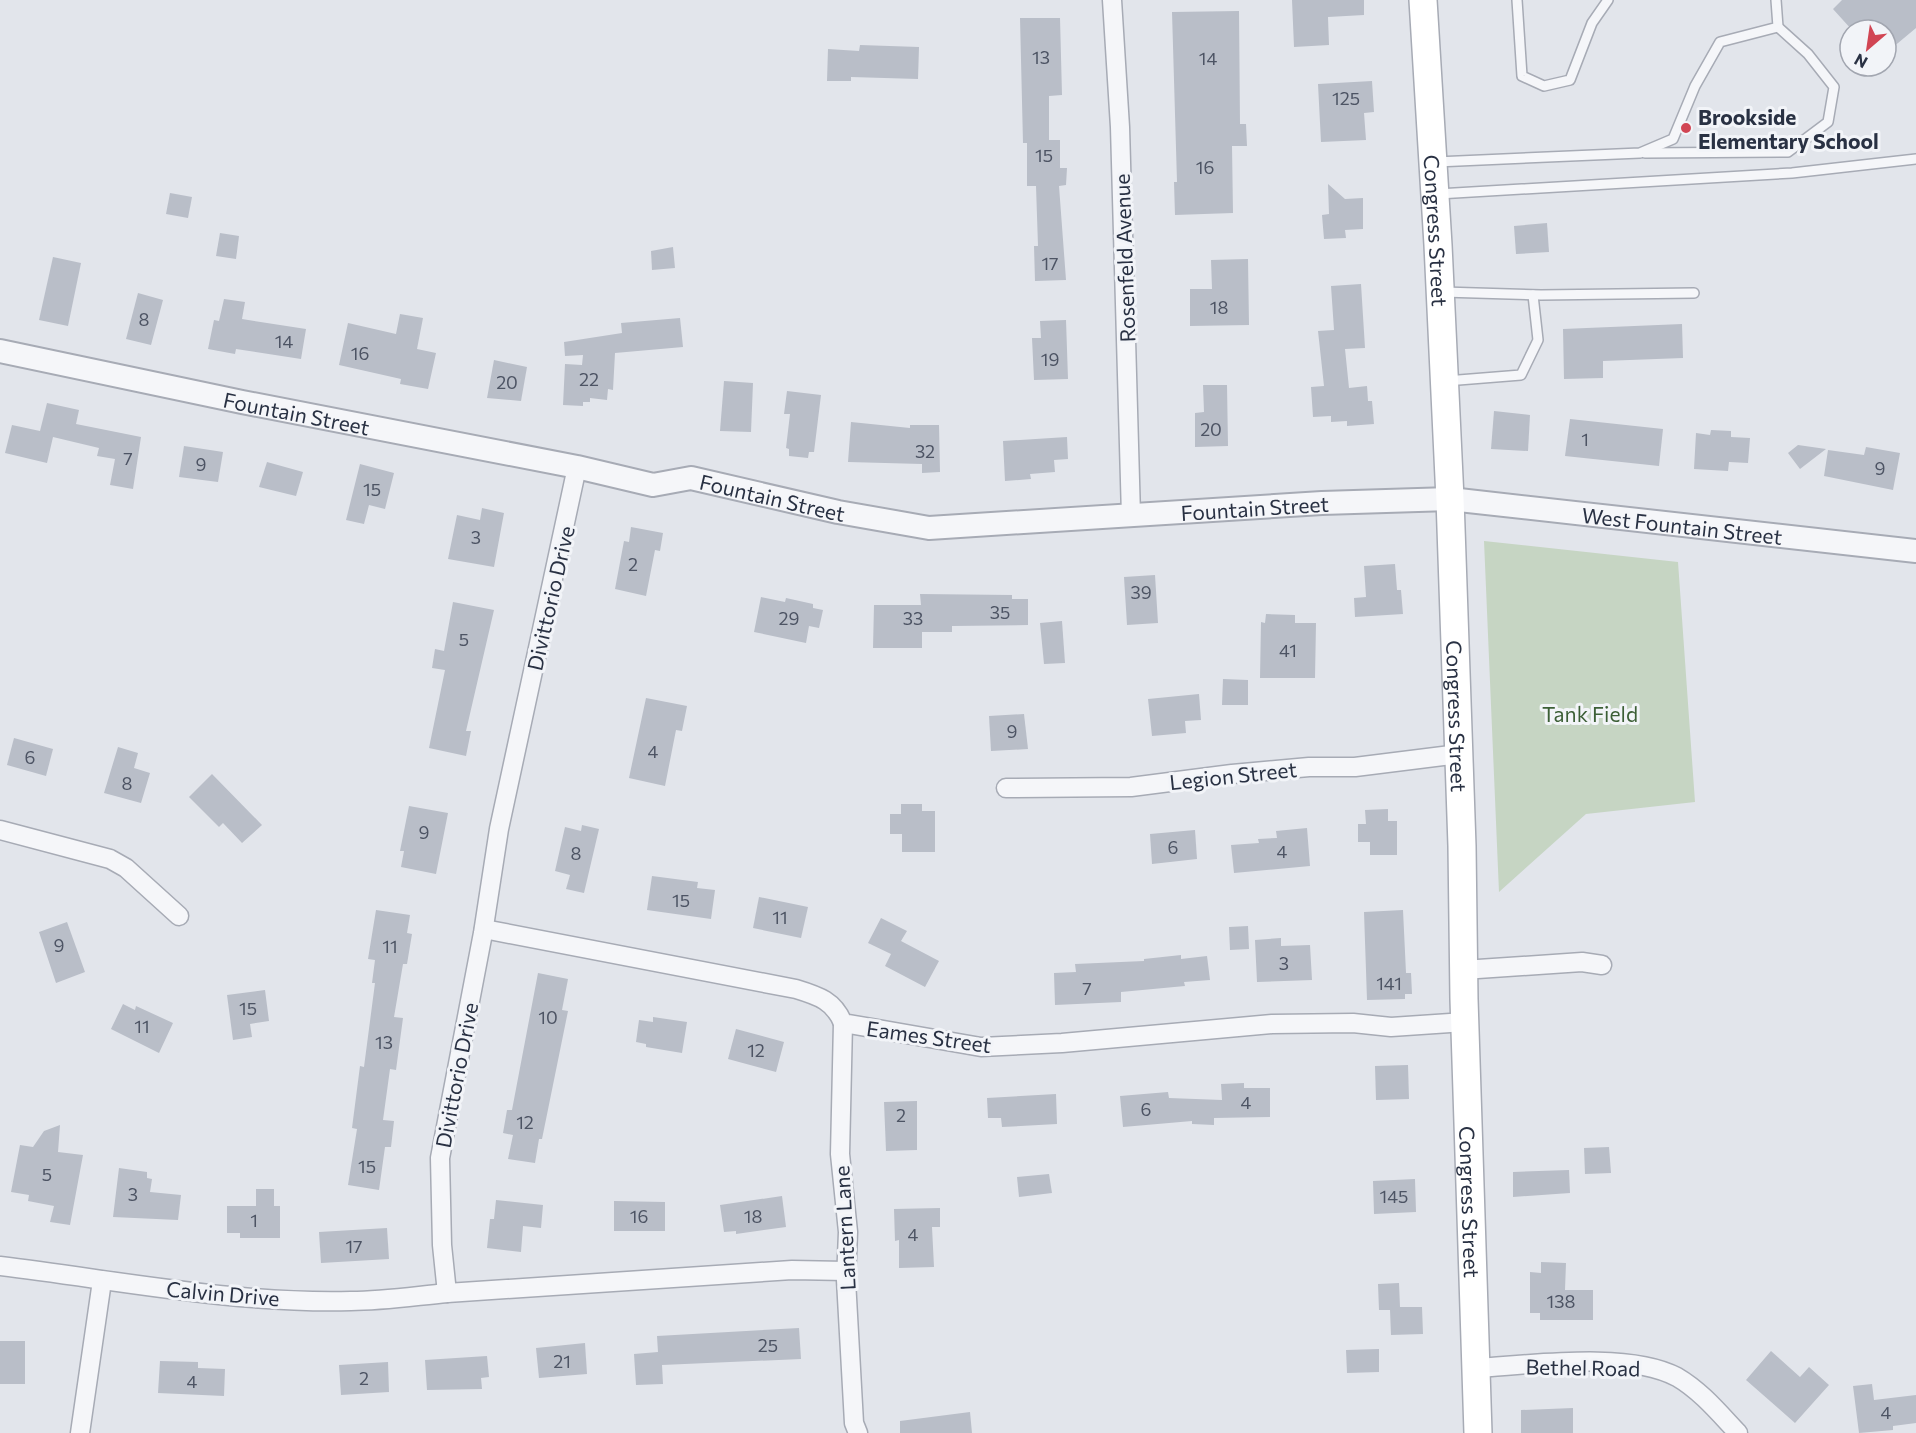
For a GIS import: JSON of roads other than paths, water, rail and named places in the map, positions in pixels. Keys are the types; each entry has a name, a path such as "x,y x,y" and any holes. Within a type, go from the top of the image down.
{"main road":[{"name":"Congress Street","path":"1423,0 1436,195 1450,499 1478,1433"}],"street":[{"name":"Rosenfeld Avenue","path":"1112,0 1120,139 1131,516"},
{"name":"Fountain Street","path":"0,351 242,402 577,466 653,485 691,478 849,515 929,528 1322,503 1450,499"},
{"name":"Divittorio Drive","path":"447,1293 442,1245 440,1158 484,929 499,829 577,466"},
{"name":"West Fountain Street","path":"1450,499 1916,551"},
{"name":"Legion Street","path":"1006,788 1131,787 1232,774 1309,767 1354,767 1459,754"},
{"path":"0,830 110,859 126,868 179,916"},
{"name":"Eames Street","path":"484,929 796,989 827,1000 838,1010 843,1023 981,1047 1062,1043 1272,1024 1353,1023 1391,1027 1465,1022"},
{"path":"1463,970 1582,962 1602,965"},
{"name":"Lantern Lane","path":"843,1023 840,1154 848,1232 846,1271 855,1423 858,1433"},
{"name":"Calvin Drive","path":"0,1266 102,1281 300,1300 351,1301 447,1293"},
{"path":"447,1293 792,1270 846,1271"},
{"path":"80,1433 102,1281"},
{"name":"Bethel Road","path":"1476,1368 1601,1363 1651,1368 1675,1376 1694,1388 1738,1433"}],"lane":[{"path":"1517,0 1522,76 1544,86 1570,80 1592,23 1608,0"},
{"path":"1433,162 1640,153 1788,152 1828,122 1834,87 1808,54 1778,27 1776,0"},
{"path":"1640,153 1673,139 1695,86 1720,42 1778,27"},
{"path":"1436,195 1792,173 1916,159"},
{"path":"1441,292 1533,295 1694,293"},
{"path":"1444,381 1521,375 1538,340 1533,295"}],"place":[{"name":"Brookside Elementary School","path":"1686,128"}],"park label":[{"name":"Tank Field","path":"1590,713"}]}
